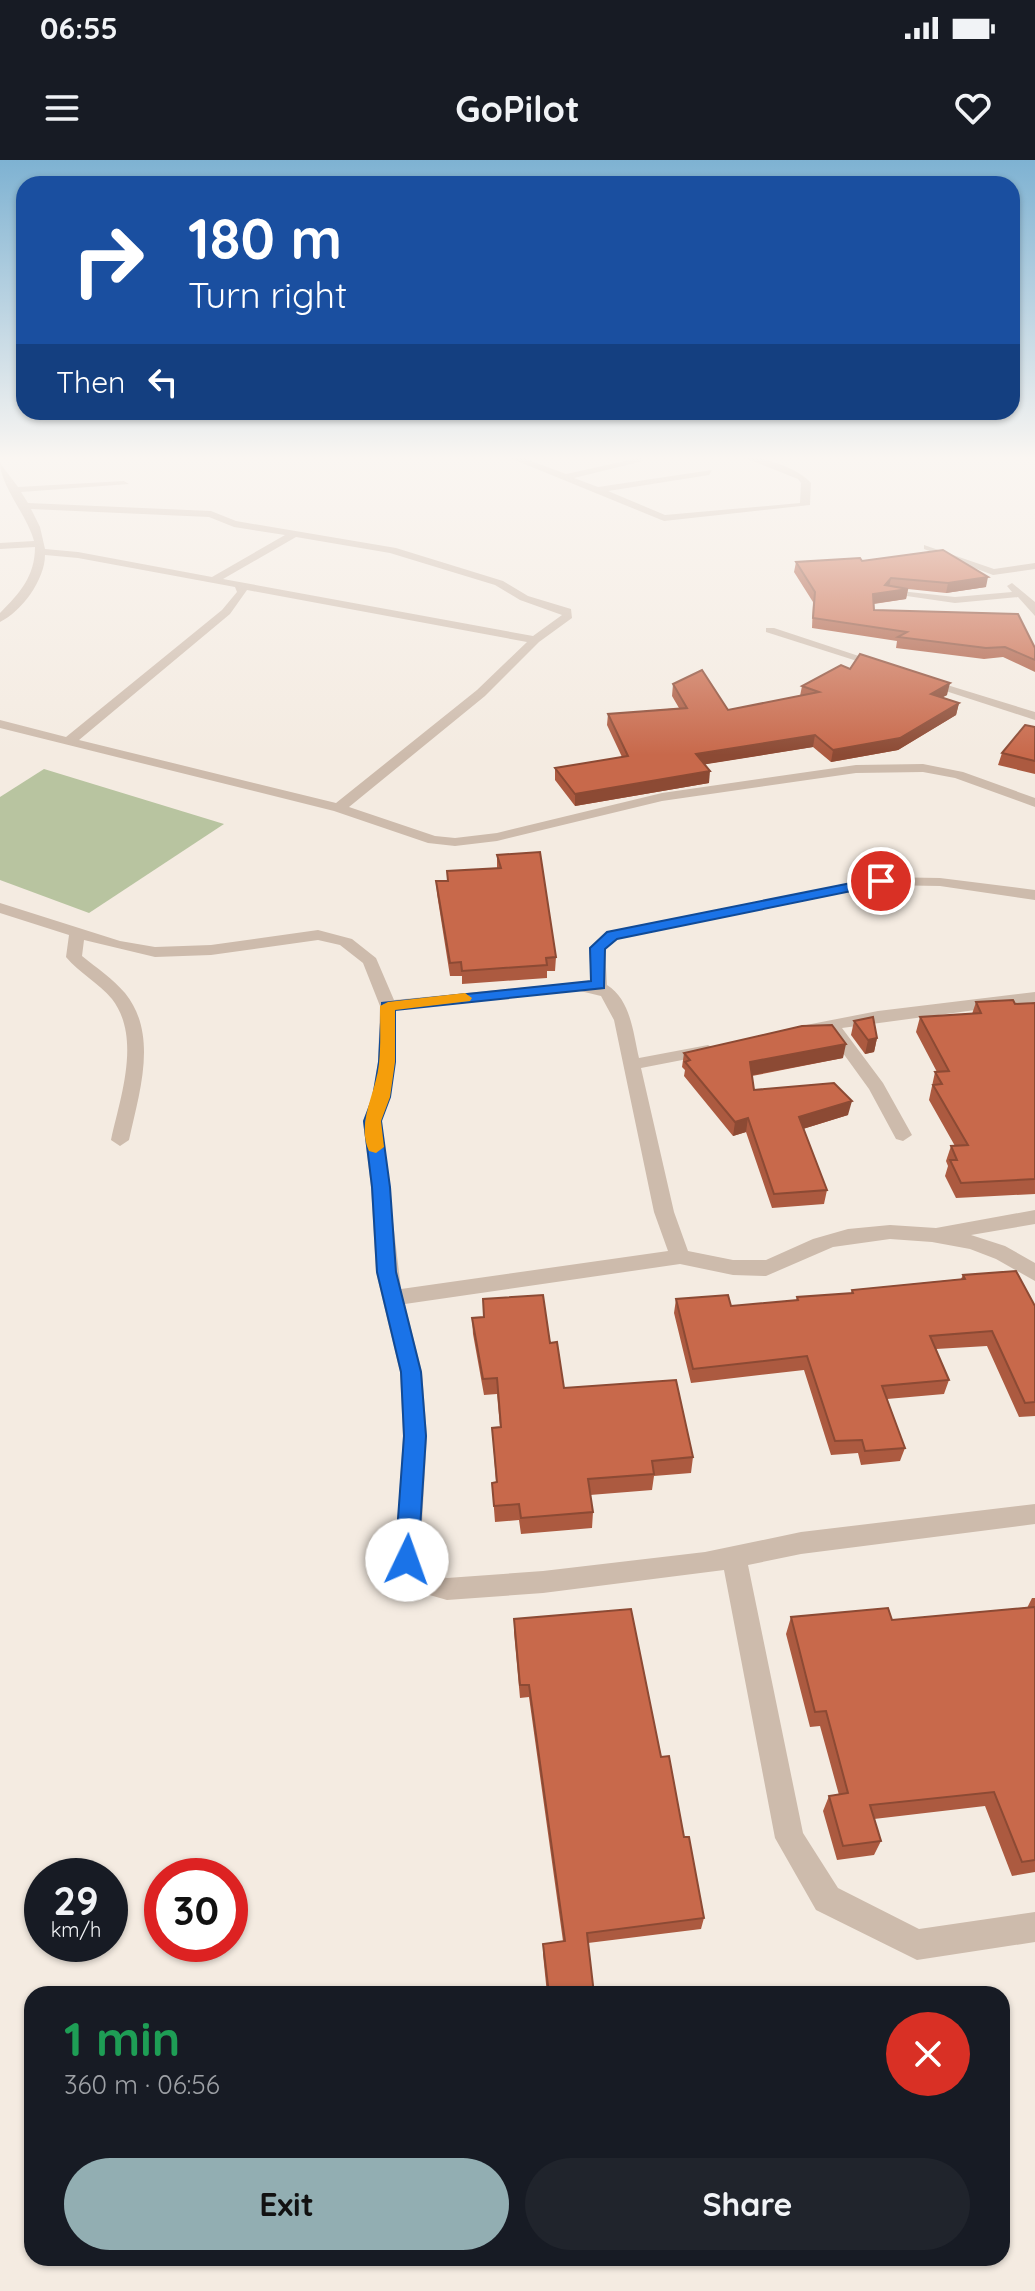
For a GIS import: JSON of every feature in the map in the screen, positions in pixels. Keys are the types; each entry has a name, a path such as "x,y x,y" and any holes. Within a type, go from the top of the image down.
{"street":[{"path":"0,619 33,586 39,555"},
{"path":"80,555 535,640"},
{"path":"214,580 257,555"},
{"path":"339,808 481,693 535,640 565,620 567,611 524,598 499,583 410,555"},
{"path":"950,555 993,572 1021,594 1035,613"},
{"path":"993,572 1035,566"},
{"path":"69,741 226,612 242,592 240,585"},
{"path":"891,593 955,600 1021,594"},
{"path":"770,630 902,673"},
{"path":"917,677 1035,716"},
{"path":"0,724 339,808 433,840 465,842 735,784 816,772 892,767 923,768 958,775 1035,803"},
{"path":"599,985 597,948 612,935 641,927 881,881 940,882 1035,895"},
{"path":"0,908 117,945 155,952 211,950 318,935 346,942 370,961 388,1006 387,1062 382,1097 372,1121 381,1187 384,1257 411,1372 415,1436 407,1560 421,1582 447,1589 474,1587 734,1557 801,1543 1035,1514"},
{"path":"77,932 74,957 121,1000 135,1029 133,1066 120,1140"},
{"path":"388,1006 599,985 612,992 622,1020 664,1212 680,1257"},
{"path":"785,1034 1035,997"},
{"path":"831,1025 877,1087 903,1135"},
{"path":"630,1065 724,1047"},
{"path":"935,1235 1035,1217"},
{"path":"392,1298 680,1257 730,1268 765,1268 828,1241 870,1232 935,1235 995,1249 1035,1273"},
{"path":"734,1557 790,1838 827,1899 917,1945 1035,1927"}],"green space":[{"path":"44,769 224,824 89,913 0,880 0,797"}],"building":[{"path":"903,555 952,555 988,577 948,583 891,578 885,585 908,589 873,594 874,610 1018,614 1035,648 1035,660 1005,647 986,648 898,637 907,632 813,618 815,592 796,562 860,558 862,561"},
{"path":"860,654 950,683 931,694 959,703 900,738 833,750 815,735 696,754 710,771 575,794 555,768 628,756 608,714 687,708 673,684 702,670 728,710 819,692 802,686 841,665 850,669"},
{"path":"1025,725 1035,727 1035,761 1002,753"},
{"path":"540,852 556,957 546,958 547,965 462,971 461,962 450,963 436,881 448,881 447,871 501,868 497,855"},
{"path":"1013,1000 1015,1004 1035,1003 1035,1179 961,1183 950,1160 957,1160 951,1146 968,1145 933,1085 942,1084 935,1072 949,1071 920,1017 981,1013 976,1002"},
{"path":"873,1017 877,1038 868,1040 854,1021"},
{"path":"832,1025 846,1044 750,1062 754,1090 834,1083 852,1101 799,1117 827,1190 774,1194 748,1118 735,1122 685,1062 690,1060 684,1053 802,1026"},
{"path":"1016,1271 1035,1306 1035,1402 1025,1403 992,1331 930,1336 949,1380 882,1386 905,1448 865,1451 862,1440 835,1441 807,1356 693,1369 676,1299 728,1295 731,1306 965,1279 963,1275"},
{"path":"543,1295 550,1343 557,1342 564,1388 676,1380 693,1457 652,1461 654,1474 588,1479 593,1512 521,1518 519,1504 494,1506 492,1483 497,1482 492,1428 501,1427 497,1378 483,1379 472,1318 484,1317 483,1299"},
{"path":"1035,1607 1035,1860 1022,1862 994,1792 870,1805 881,1841 843,1846 829,1796 848,1793 826,1711 815,1712 791,1617 888,1608 892,1620"},
{"path":"631,1609 661,1757 669,1756 684,1837 689,1837 704,1918 587,1933 593,1986 548,1986 543,1944 565,1941 529,1685 520,1685 514,1619"}],"slow traffic":[{"path":"376,1147 372,1121 382,1097 387,1062 388,1006 465,998"}],"route":[{"path":"407,1560 415,1436 411,1372 386,1272 381,1228 381,1187 372,1121 382,1097 387,1062 388,1006 599,985 597,948 612,935 881,881"}]}
